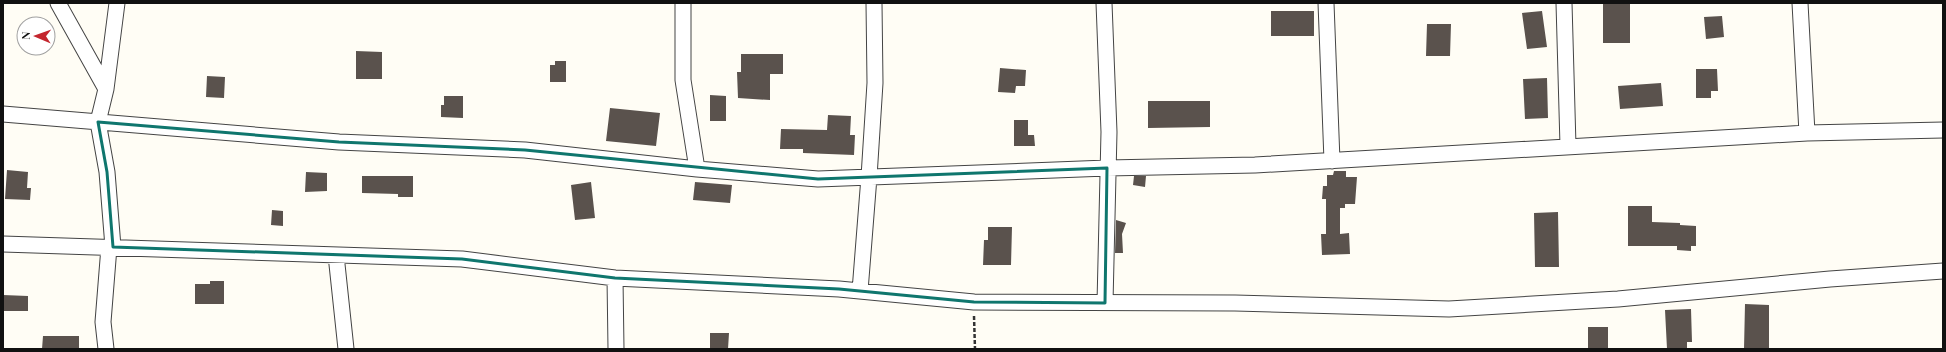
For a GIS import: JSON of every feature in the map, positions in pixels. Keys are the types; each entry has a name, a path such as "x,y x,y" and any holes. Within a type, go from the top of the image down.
{"street":[{"path":"58,3 106,89"},
{"path":"106,349 103,322 111,247 108,178 98,122 106,89 117,3"},
{"path":"684,3 683,80 696,169"},
{"path":"860,291 875,83 874,3"},
{"path":"1104,3 1109,132 1105,303"},
{"path":"1326,3 1332,160"},
{"path":"1564,3 1568,146"},
{"path":"1800,3 1807,133"},
{"path":"3,114 339,142 525,150 696,169 818,179 1107,168 1255,165 1807,133 1943,130"},
{"path":"3,244 462,259 615,278 860,291 974,302 1235,303 1449,308 1618,299 1830,279 1943,271"},
{"path":"336,255 346,349"},
{"path":"615,278 616,349"}],"path":[{"path":"974,302 975,349"}],"highlighted area":[{"path":"98,122 339,142 525,150 818,179 1107,168 1105,303 974,302 839,289 615,278 462,259 113,247 107,172"}],"building":[{"path":"1603,3 1630,3 1630,43 1603,43"},
{"path":"1271,11 1314,11 1314,36 1271,36"},
{"path":"1542,11 1547,47 1527,49 1522,13"},
{"path":"1722,16 1724,37 1706,39 1704,17"},
{"path":"1427,24 1451,24 1450,56 1426,56"},
{"path":"356,51 382,52 382,79 356,79"},
{"path":"741,54 783,54 783,74 770,74 770,100 738,98 737,72 741,72"},
{"path":"555,61 566,61 566,82 550,82 550,65 555,65"},
{"path":"1000,68 1026,70 1025,86 1016,86 1015,93 998,92"},
{"path":"1696,69 1717,69 1718,91 1711,91 1711,98 1696,98"},
{"path":"207,76 225,77 224,98 206,97"},
{"path":"1547,78 1548,118 1525,119 1523,79"},
{"path":"1661,83 1663,106 1620,109 1618,86"},
{"path":"710,95 726,96 726,121 710,121"},
{"path":"444,96 463,96 463,118 441,117 441,105 444,105"},
{"path":"1148,101 1210,101 1210,127 1148,128"},
{"path":"610,108 660,113 656,146 606,141"},
{"path":"828,115 851,116 850,135 855,135 854,155 803,153 803,149 780,149 781,129 827,130"},
{"path":"1014,120 1028,120 1028,135 1034,135 1035,146 1014,146"},
{"path":"7,170 28,172 27,188 31,188 30,200 5,199"},
{"path":"1334,171 1346,171 1346,177 1357,177 1355,204 1345,204 1345,208 1340,208 1340,234 1349,233 1350,254 1322,255 1321,234 1326,234 1326,199 1322,199 1323,186 1327,186 1327,175 1333,175"},
{"path":"306,172 327,173 327,191 305,192"},
{"path":"362,176 413,176 413,197 398,197 398,194 362,193"},
{"path":"1134,176 1146,176 1145,187 1133,185"},
{"path":"591,182 595,218 575,220 571,185"},
{"path":"695,182 732,185 730,203 693,200"},
{"path":"1628,206 1652,206 1652,222 1680,223 1680,225 1696,226 1696,246 1691,246 1691,251 1677,250 1677,246 1628,246"},
{"path":"272,210 283,211 283,226 271,225"},
{"path":"1558,212 1559,267 1535,267 1534,213"},
{"path":"1116,220 1126,223 1122,234 1123,253 1115,253"},
{"path":"988,227 1012,227 1011,265 983,265 984,240 988,240"},
{"path":"210,281 224,281 224,304 195,304 195,284 210,284"},
{"path":"3,295 28,296 28,311 3,311"},
{"path":"1745,304 1769,305 1769,349 1744,349"},
{"path":"1691,309 1692,342 1687,342 1687,349 1667,349 1665,310"},
{"path":"1588,327 1608,327 1608,349 1588,349"},
{"path":"710,333 729,333 728,349 710,349"},
{"path":"43,336 79,336 79,349 42,349"}]}
